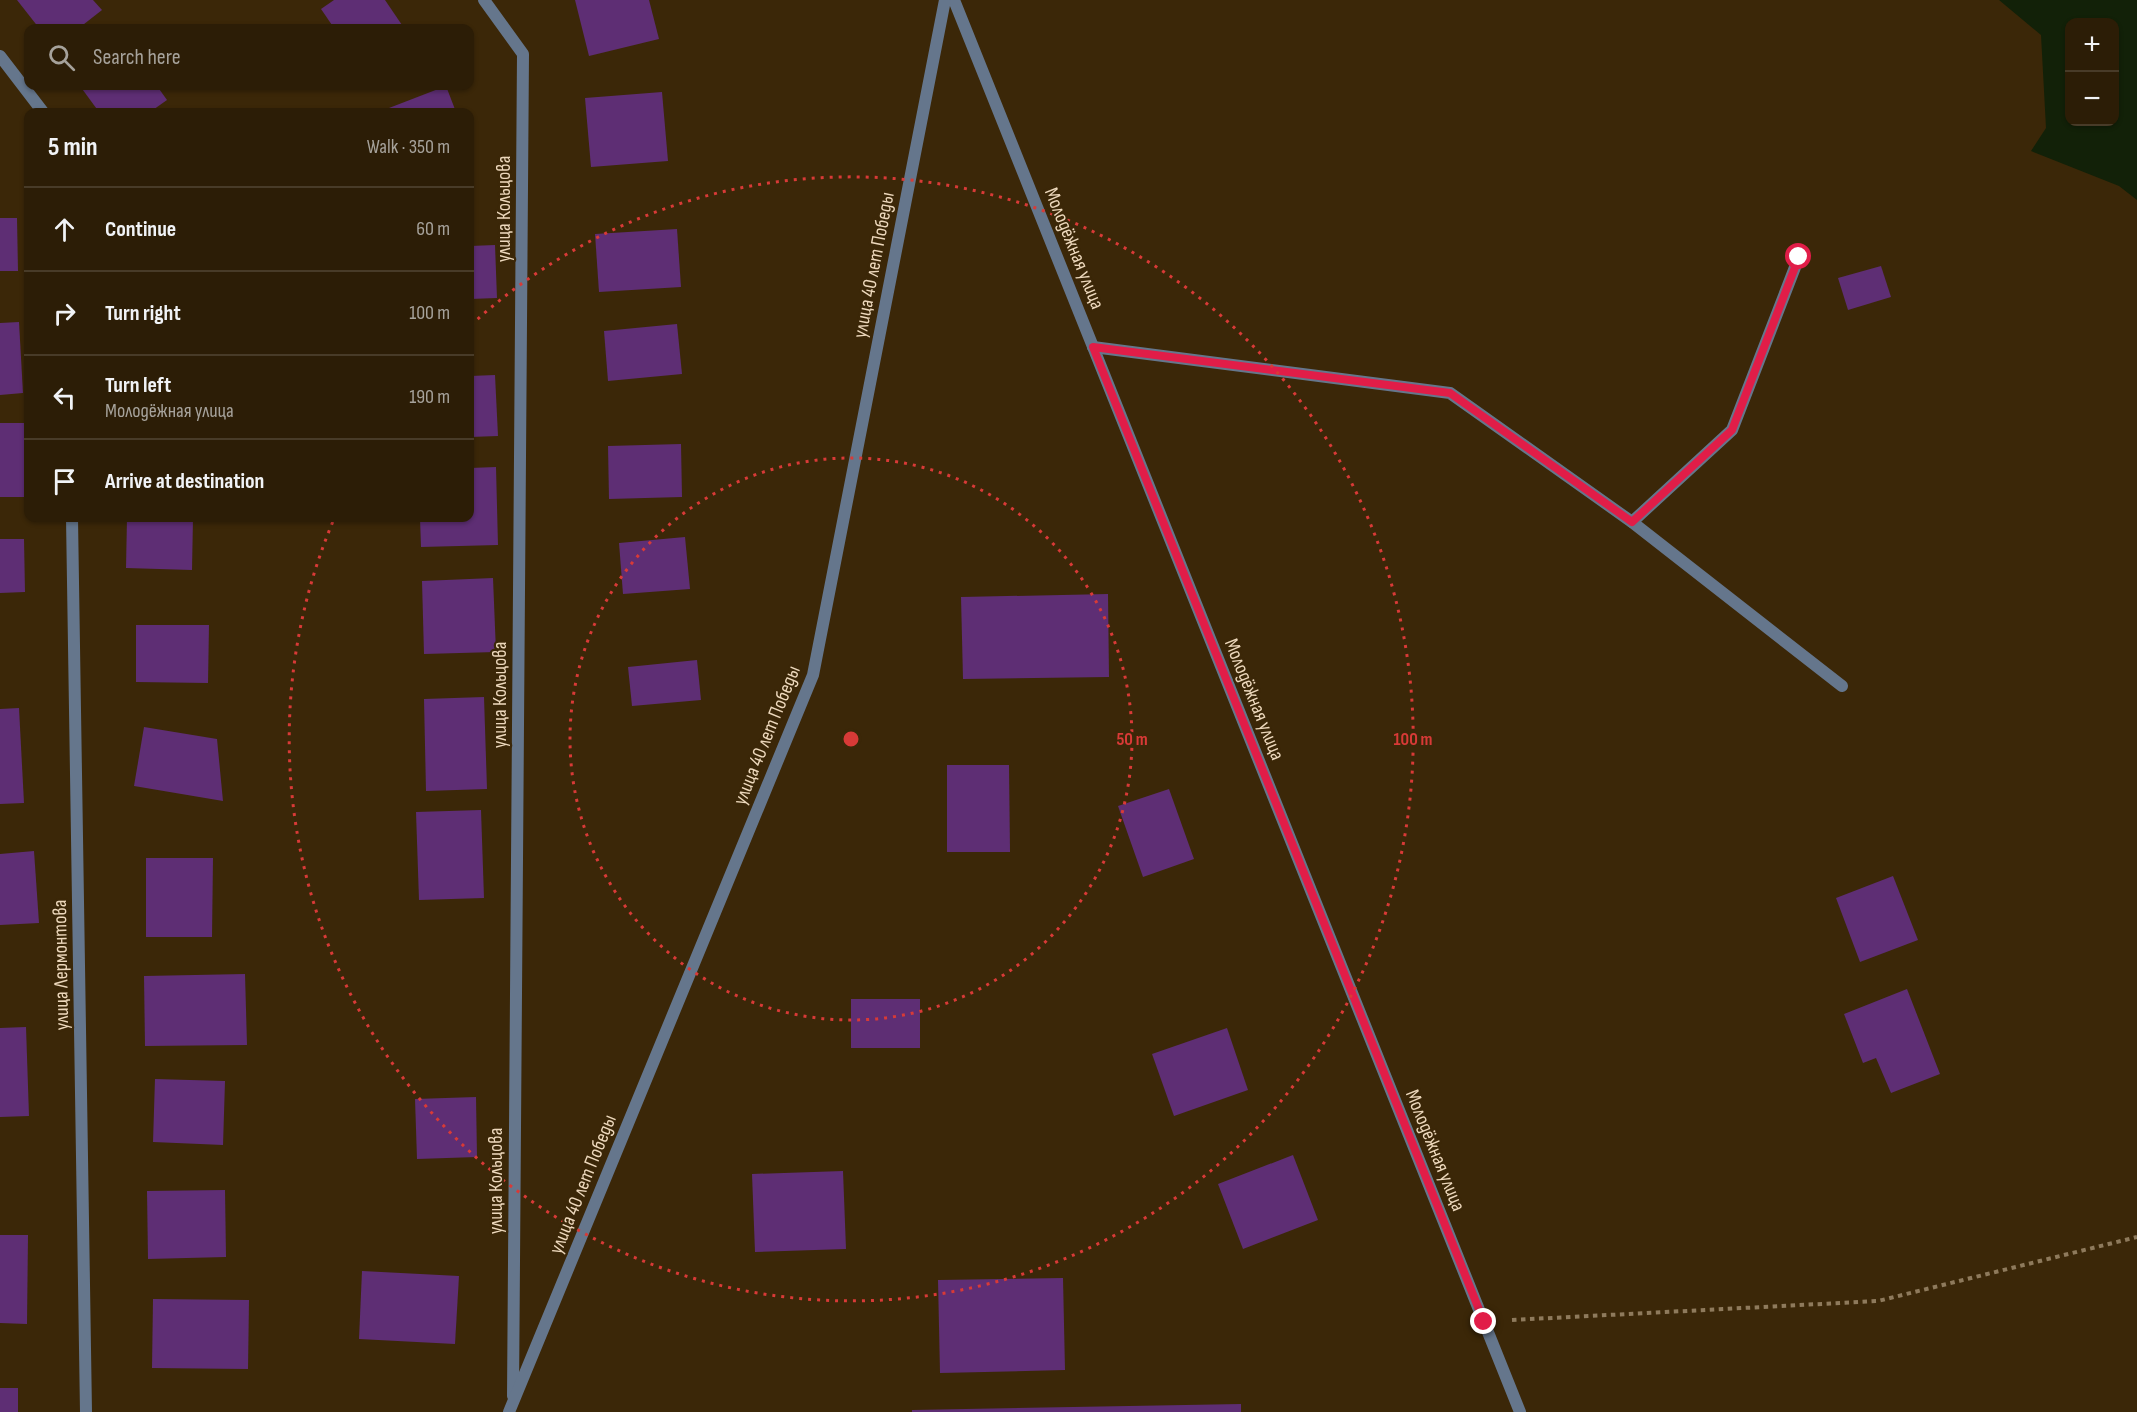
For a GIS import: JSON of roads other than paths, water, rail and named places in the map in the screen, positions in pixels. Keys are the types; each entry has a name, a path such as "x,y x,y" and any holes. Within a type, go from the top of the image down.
{"street":[{"name":"улица Кольцова","path":"484,0 523,54 511,1408"},
{"name":"улица 40 лет Победы","path":"511,1408 813,675 945,0"},
{"name":"Молодёжная улица","path":"954,0 1520,1412"},
{"path":"0,56 24,87"},
{"path":"26,90 40,108"},
{"path":"1632,522 1732,430 1799,257"},
{"path":"1093,347 1450,393 1632,522 1842,686"},
{"name":"улица Лермонтова","path":"72,522 86,1412"}]}
